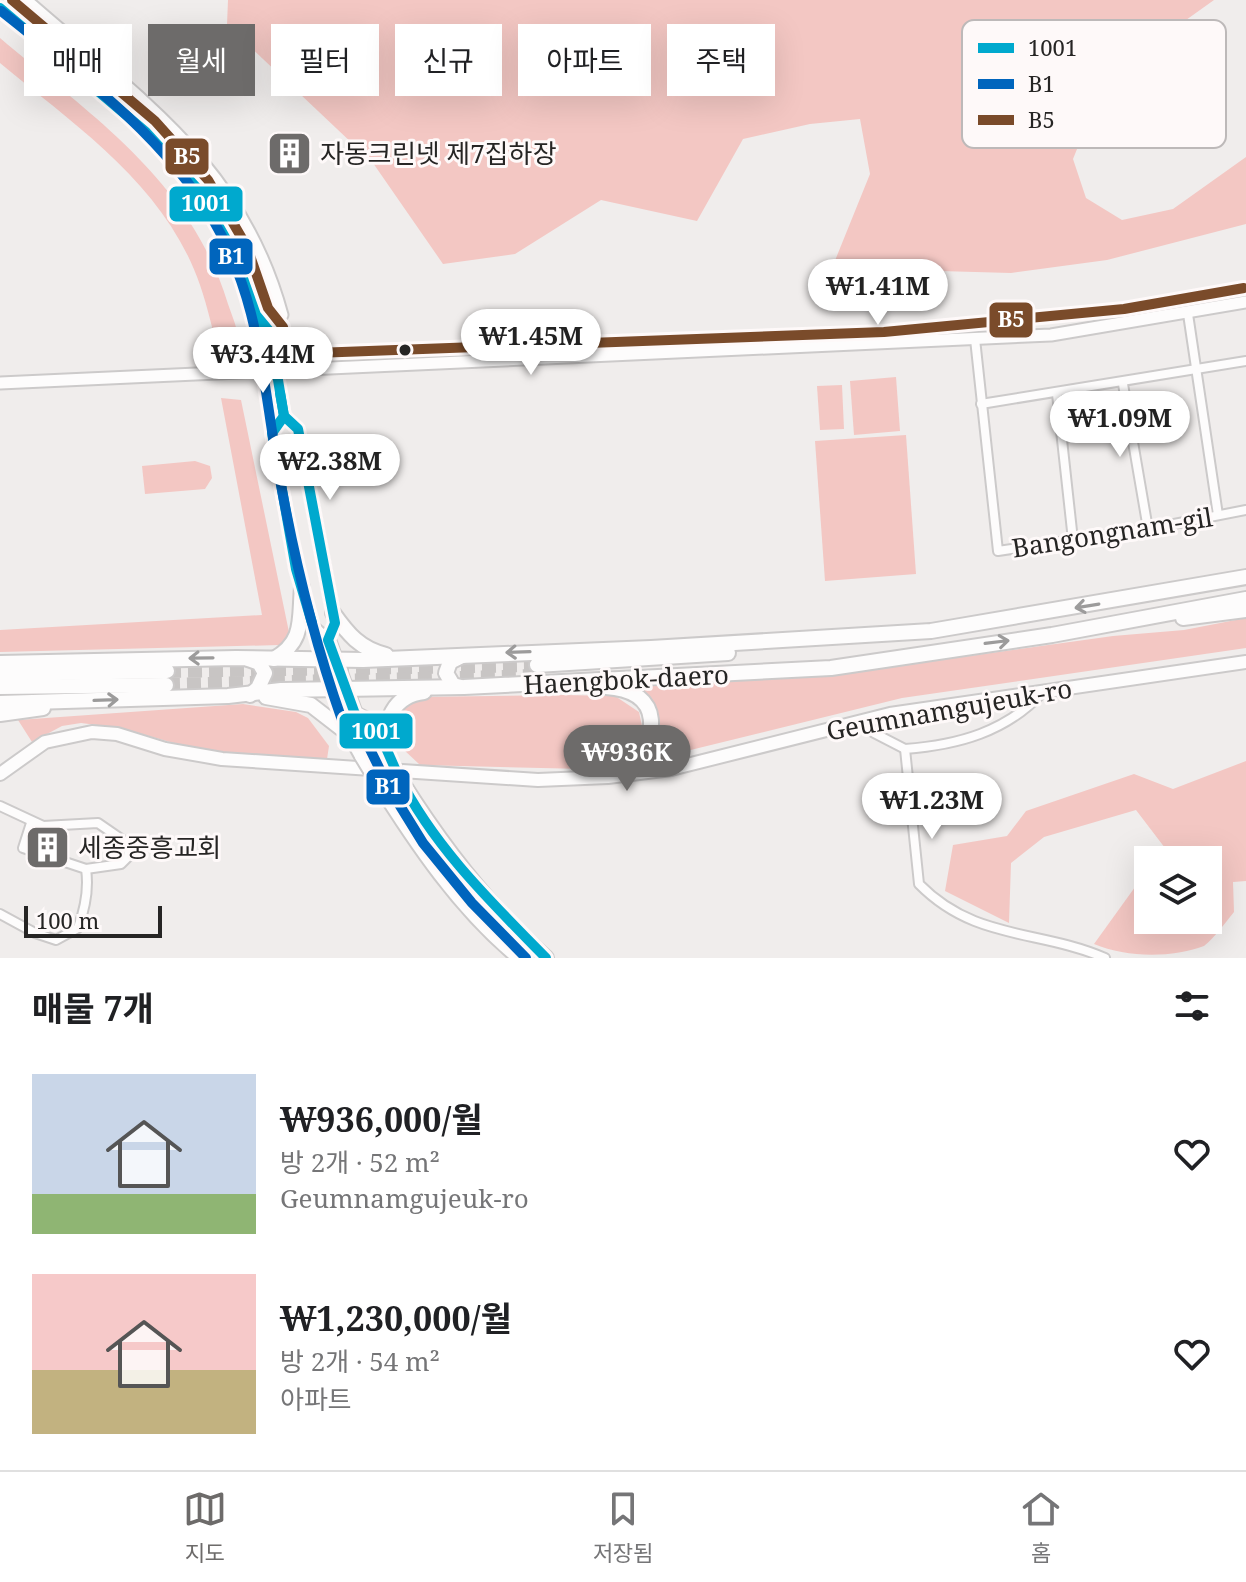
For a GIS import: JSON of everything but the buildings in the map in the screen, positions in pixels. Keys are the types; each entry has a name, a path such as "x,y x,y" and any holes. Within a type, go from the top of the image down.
{"highway":[{"path":"1139,597 1246,568"},
{"name":"Haengbok-daero","path":"0,663 398,658 651,648 931,631 1246,577"},
{"path":"273,659 291,649 298,634 302,587"},
{"name":"Haengbok-daero","path":"0,703 249,695 345,688 464,687 831,668 919,652 1143,620 1246,599"},
{"path":"1143,620 1202,618 1246,610"},
{"path":"333,613 350,637 370,651 398,658"},
{"path":"919,652 538,670 794,648 931,631"},
{"path":"328,640 355,714 351,736"},
{"path":"464,687 453,685 446,673 450,662 466,655"},
{"path":"244,658 259,663 265,673 258,688 249,695"},
{"path":"0,674 166,678 0,687"},
{"path":"557,683 621,688 643,703 651,721 652,737 642,757 626,775"},
{"path":"386,753 388,716 400,700 415,693 464,687"},
{"path":"249,695 311,705 351,736 416,843 460,896 520,958"},
{"path":"0,714 34,711 67,701"},
{"path":"355,714 373,723 401,781 444,846 483,894 546,958"}],"main road":[{"name":"Geumnamgujeuk-ro","path":"0,774 45,742 92,732 117,734 179,752 237,761 538,780 626,775 671,769 866,720 1246,662"}],"street":[{"path":"26,0 163,118 197,152 219,181 246,225 273,283 282,315 270,332"},
{"path":"0,8 146,132 197,188 234,253 256,315 270,332 284,416 298,429 335,623 328,640 313,627 302,587 272,433 284,416"},
{"path":"0,383 1051,335 1246,302"},
{"path":"1188,314 1218,515"},
{"name":"Bangongnam-gil","path":"975,339 998,551 1148,529 1246,510"},
{"path":"981,404 1123,384 1246,361"},
{"path":"1123,384 1148,529"},
{"path":"1057,394 1073,540"},
{"path":"866,720 883,740 905,749 942,746 990,731 1029,707 1043,692"},
{"path":"905,749 919,884 943,906 982,927 1073,946 1105,958"},
{"path":"0,806 31,823 63,827 98,823 127,843 129,856 121,864 86,869 23,848 31,823"},
{"path":"0,914 35,933 56,940 78,928 88,884 86,869"}],"shaded area":[{"path":"228,0 1214,0 1186,20 962,20 962,148 1077,148 1073,159 1086,198 1122,220 1173,209 1246,157 1246,224 1107,260 1011,273 832,268 870,174 860,119 810,124 743,139 697,221 601,200 515,254 443,264 373,163 302,96 379,96 379,24 271,24 271,67 255,51 255,24 227,24"},
{"path":"0,38 24,58 24,83 0,63"},
{"path":"40,96 69,96 135,154 164,186 190,221 211,260 237,330 235,356 220,356 200,285 185,250 165,218 142,188 88,135"},
{"path":"896,377 900,431 854,435 850,381"},
{"path":"842,385 844,429 820,430 817,386"},
{"path":"221,398 241,400 290,637 279,645 0,652 0,630 262,615"},
{"path":"906,435 916,574 825,581 815,441"},
{"path":"195,461 210,466 212,478 205,489 145,494 142,466"},
{"path":"1246,618 1246,648 902,698 662,757 652,756 640,693 643,685 846,673 1113,636 1184,630"},
{"path":"615,696 639,712 645,740 628,766 585,769 420,765 403,749 393,722 403,703 420,697"},
{"path":"243,704 296,712 308,718 329,746 327,759 242,756 177,744 121,728 81,723 62,726 32,742 18,720"},
{"path":"1246,761 1246,881 1233,882 1234,912 1222,927 1222,846 1163,846 1136,810 1044,837 1011,863 1009,923 945,891 953,845 1007,836 1026,811 1134,774 1173,789"},
{"path":"1134,888 1134,934 1216,934 1204,946 1178,953 1135,954 1094,944"}],"tunnel":[{"path":"167,671 537,665"},
{"path":"166,685 538,676"}],"transit line":[{"name":"B5","path":"12,0 155,121 208,180 247,247 268,308 283,327 288,354 884,332 1124,309 1244,288"},
{"name":"1001","path":"0,8 146,132 197,188 234,253 256,315 270,332 284,416 298,429 335,623 328,640 355,714 377,733 413,803 447,851 546,958"},
{"name":"B1","path":"1,11 88,81 143,131 168,158 212,218 228,248 250,309 297,564 342,720 362,733 389,788 423,843 472,903 526,958"},
{"name":"1001","path":"280,393 284,416 272,433 296,569 312,623"}],"place":[{"name":"자동크린넷 제7집하장","path":"289,153"},
{"name":"세종중흥교회","path":"47,847"}]}
